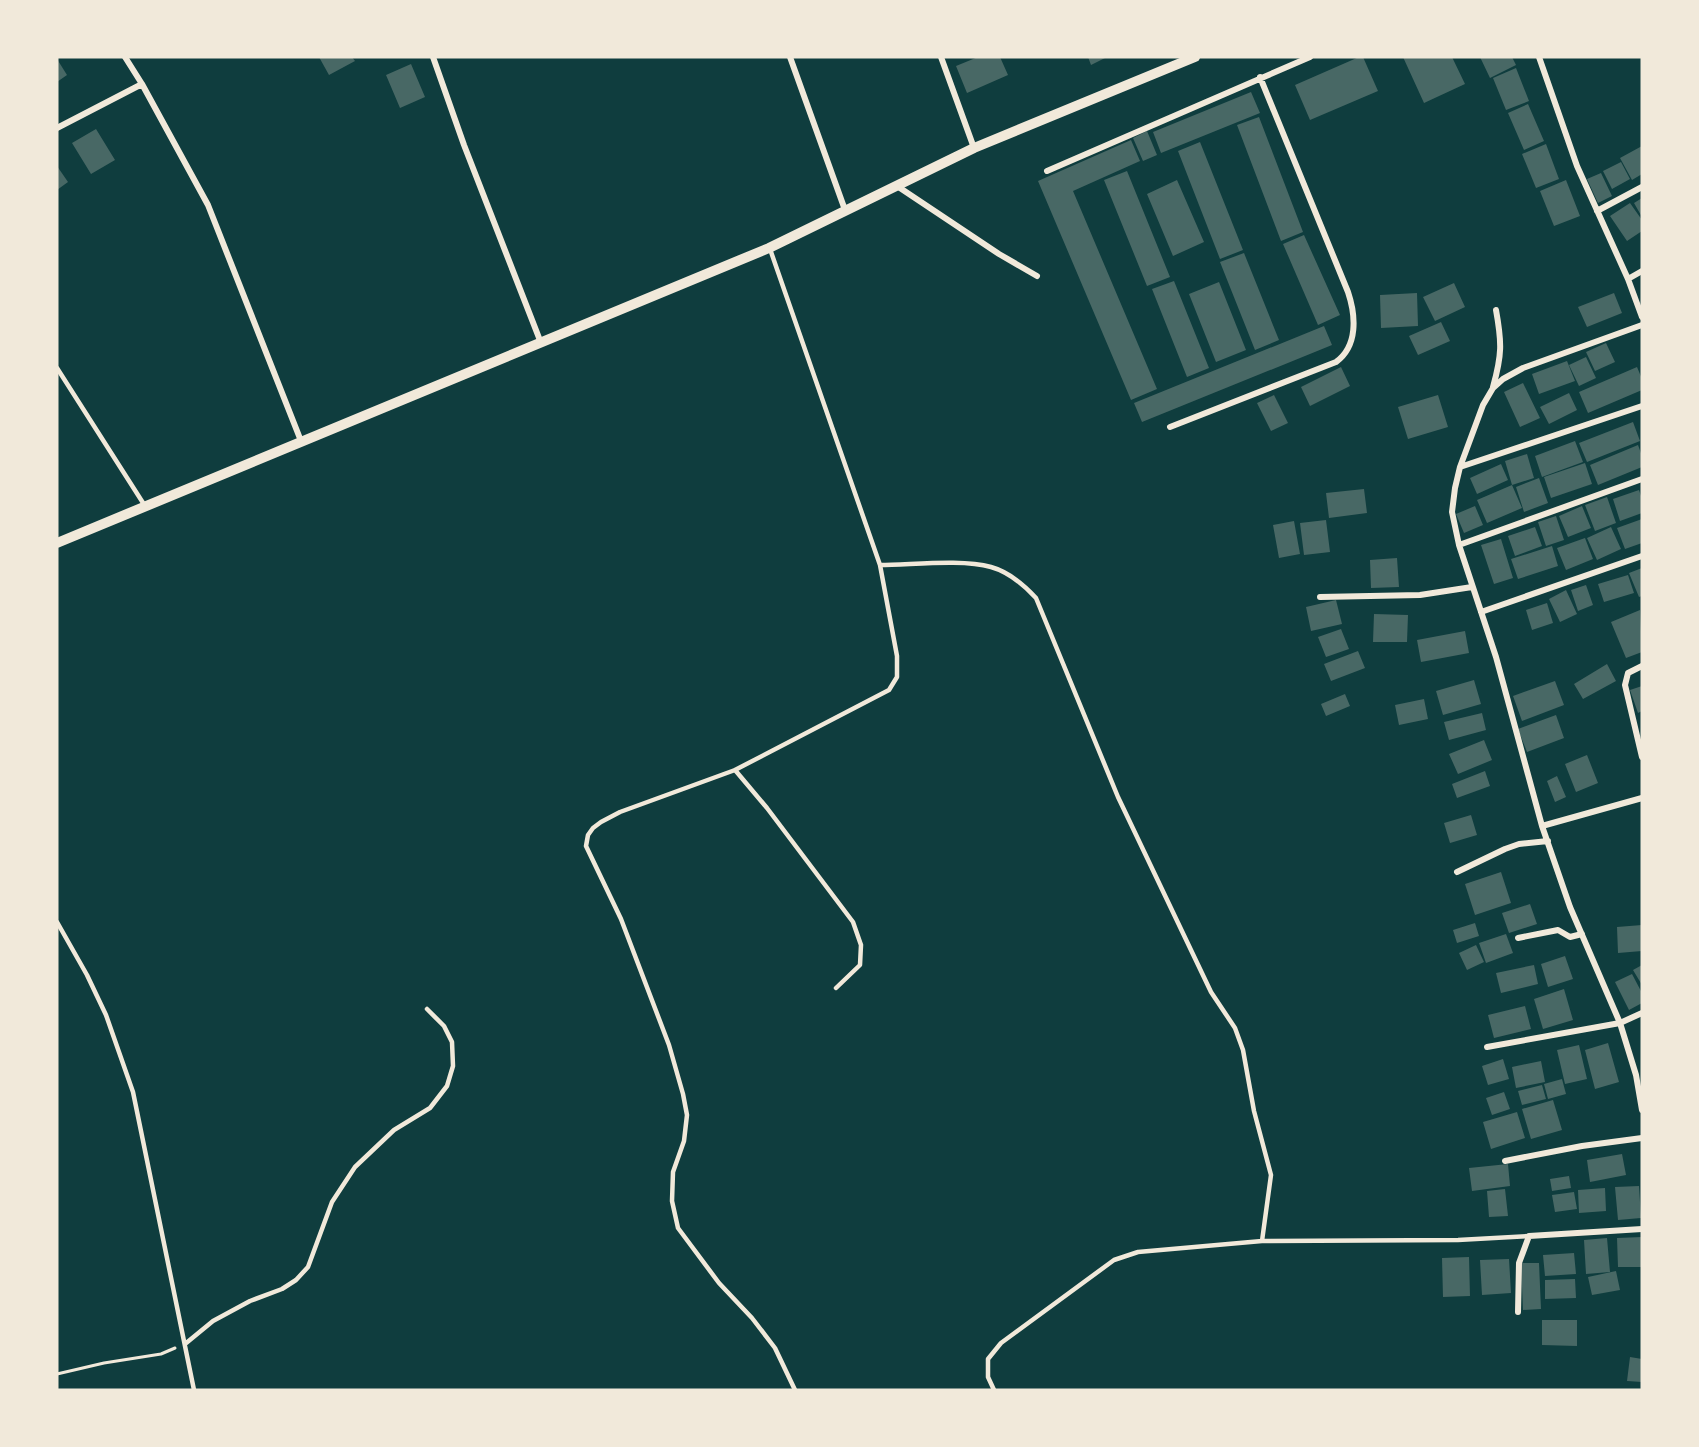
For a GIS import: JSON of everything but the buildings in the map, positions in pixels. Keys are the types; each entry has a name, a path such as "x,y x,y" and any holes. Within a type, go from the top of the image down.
{"street":[{"path":"125,57 208,205 301,441"},
{"path":"433,57 464,145 541,343"},
{"path":"790,57 845,210"},
{"path":"941,57 974,148"},
{"path":"57,543 770,248 974,148 1195,57"},
{"path":"1047,171 1310,57"},
{"path":"1539,57 1577,166 1628,279 1642,317"},
{"path":"1170,427 1336,362 1343,358 1352,341 1353,310 1348,292 1260,77"},
{"path":"57,128 142,84"},
{"path":"896,186 999,254 1038,276"},
{"path":"1597,211 1642,187"},
{"path":"1628,279 1642,271"},
{"path":"1496,310 1502,345 1500,361 1493,388 1483,405 1460,467 1452,512 1459,545 1496,657 1542,825 1563,886 1620,1023 1633,1065 1642,1110"},
{"path":"1493,388 1503,379 1523,368 1642,325"},
{"path":"1460,467 1642,406"},
{"path":"1459,545 1642,479"},
{"path":"1481,612 1642,555"},
{"path":"1320,597 1420,595 1472,587"},
{"path":"1642,666 1628,673 1625,680 1642,757"},
{"path":"1542,825 1642,798"},
{"path":"1457,872 1505,849 1520,844 1548,841"},
{"path":"1518,938 1558,930 1570,937 1582,934"},
{"path":"1487,1047 1620,1023 1642,1013"},
{"path":"1505,1161 1582,1146 1642,1138"},
{"path":"1518,1312 1519,1263 1529,1236 1642,1229"}],"lane":[{"path":"770,248 880,565 897,656 897,677 889,690 735,770 620,812 601,822 588,835 586,846 621,919 669,1045 683,1094 687,1115 684,1141 673,1172 672,1202 678,1228 719,1283 776,1348 795,1390"},
{"path":"57,368 145,506"},
{"path":"880,565 967,564 992,567 1024,585 1036,598 1118,797 1211,992 1235,1028 1243,1050 1254,1111 1271,1175 1269,1204 1262,1241"},
{"path":"735,770 767,808 853,922 861,945 860,965 836,988"},
{"path":"57,922 87,975 106,1015 133,1092 194,1390"},
{"path":"185,1344 213,1321 250,1301 282,1289 296,1280 308,1267 332,1202 355,1167 394,1130 430,1108 447,1086 453,1066 452,1042 444,1026 427,1009"},
{"path":"994,1390 988,1377 988,1359 1001,1343 1114,1260 1138,1252 1262,1241 1529,1236"}],"path":[{"path":"57,1374 104,1363 161,1354 185,1344"}]}
